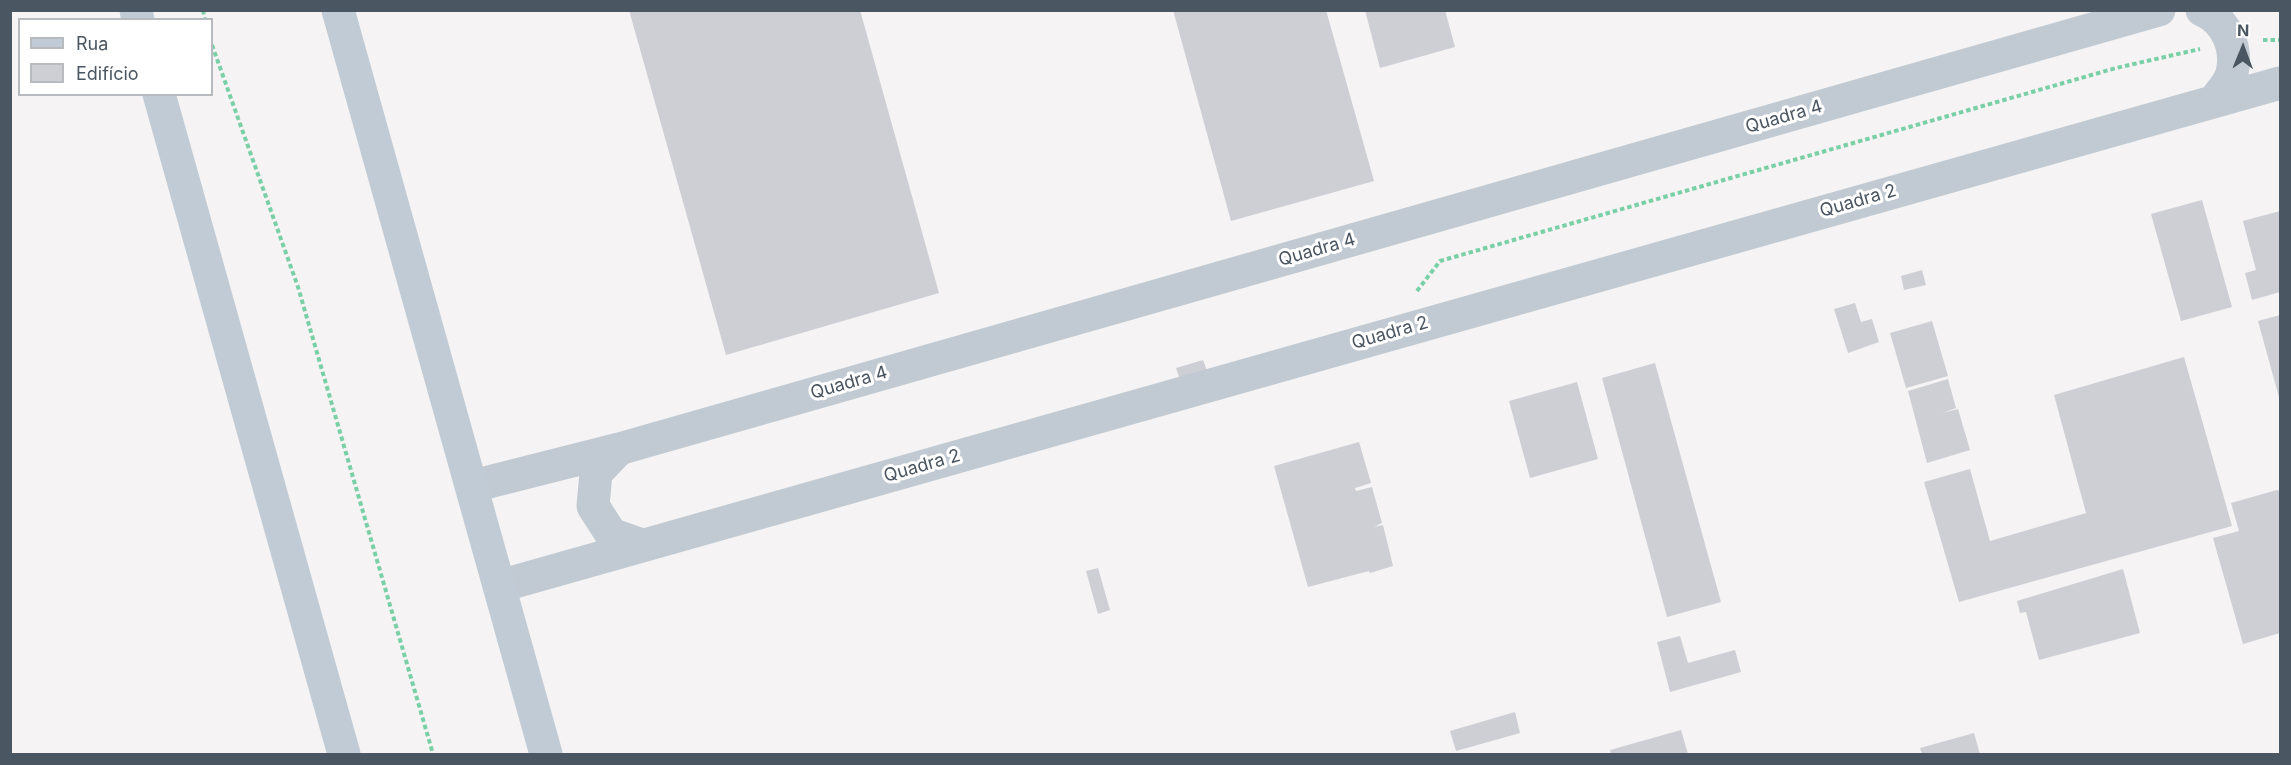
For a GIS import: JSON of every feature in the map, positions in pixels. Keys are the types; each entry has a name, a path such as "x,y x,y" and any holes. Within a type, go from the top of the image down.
{"street":[{"path":"338,10 473,486 546,754"},
{"name":"Quadra 4","path":"473,486 619,449 2159,10"},
{"path":"2202,10 2214,15 2232,42 2232,74 2214,100"},
{"name":"Quadra 2","path":"500,585 2280,83"},
{"path":"160,96 344,754"},
{"path":"619,449 596,473 593,506 611,534 642,545"}],"path":[{"path":"1412,297 1440,261 2116,68 2232,42 2280,40"},
{"path":"213,48 298,287 433,754"}],"building":[{"path":"629,10 860,10 939,293 726,355"},
{"path":"1173,10 1326,10 1374,181 1231,221"},
{"path":"1365,10 1445,10 1455,47 1380,68"},
{"path":"2202,200 2232,307 2181,321 2151,214"},
{"path":"2280,211 2280,292 2252,300 2245,273 2256,270 2243,221"},
{"path":"1922,270 1926,285 1904,290 1901,276"},
{"path":"1855,303 1861,322 1872,319 1879,342 1848,353 1834,309"},
{"path":"2280,315 2280,401 2258,321"},
{"path":"1932,321 1948,376 1906,388 1890,333"},
{"path":"2184,357 2232,526 1959,602 1924,482 1970,469 1990,541 2086,513 2054,395"},
{"path":"1203,360 1207,371 1180,380 1176,368"},
{"path":"1655,363 1721,602 1667,617 1602,378"},
{"path":"1948,379 1956,408 1942,413 1958,409 1970,450 1927,463 1908,391"},
{"path":"1577,382 1598,459 1530,478 1509,401"},
{"path":"1359,442 1371,483 1355,488 1356,491 1372,487 1382,523 1374,527 1383,525 1393,566 1308,587 1274,466"},
{"path":"2280,491 2280,633 2243,644 2213,538 2239,531 2231,503"},
{"path":"1098,568 1110,610 1098,614 1086,571"},
{"path":"2123,569 2140,633 2039,660 2026,612 2020,613 2017,601"},
{"path":"1680,636 1688,663 1735,650 1741,672 1670,692 1657,642"},
{"path":"1515,712 1520,733 1456,751 1450,731"},
{"path":"1681,730 1688,754 1611,754 1610,750"},
{"path":"1974,733 1980,754 1922,754 1920,748"}]}
